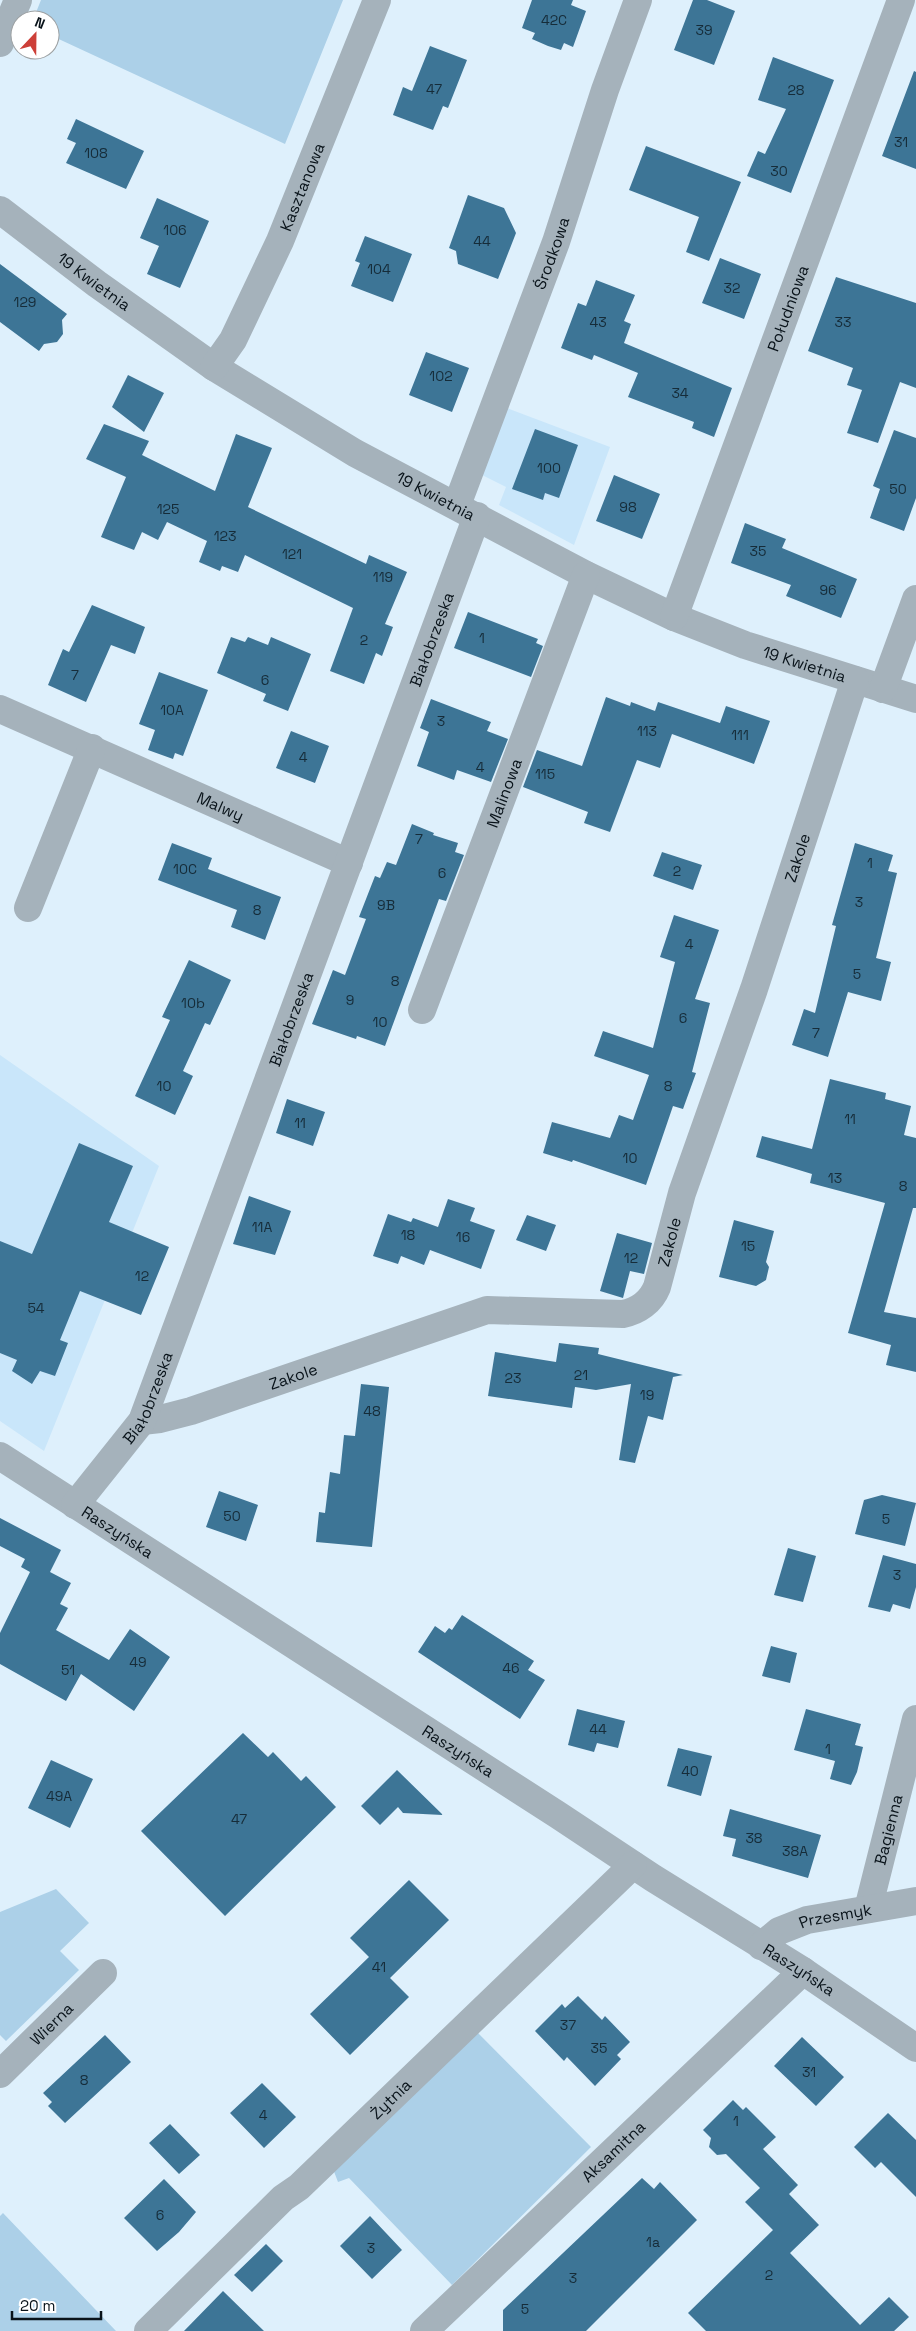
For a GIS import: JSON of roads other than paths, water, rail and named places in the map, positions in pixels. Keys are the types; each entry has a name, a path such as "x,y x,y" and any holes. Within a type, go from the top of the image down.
{"street":[{"path":"0,43 18,0"},
{"name":"Kasztanowa","path":"214,367 233,340 280,241 377,0"},
{"name":"Środkowa","path":"467,511 605,90 638,0"},
{"name":"Południowa","path":"674,617 901,0"},
{"name":"19 Kwietnia","path":"0,210 97,284 214,367 355,453 586,575 674,617 745,645 916,698"},
{"name":"Białobrzeska","path":"75,1505 142,1421 349,863 467,511"},
{"name":"Malinowa","path":"422,1010 586,575"},
{"path":"883,689 916,599"},
{"name":"Zakole","path":"142,1421 160,1419 191,1411 487,1310 623,1314 638,1310 653,1296 682,1193 754,990 855,680"},
{"name":"Malwy","path":"0,709 349,863"},
{"path":"28,908 92,748"},
{"name":"Raszyńska","path":"0,1456 632,1865 803,1972 916,2048"},
{"name":"Bagienna","path":"868,1909 916,1719"},
{"name":"Żytnia","path":"148,2331 283,2198 299,2188 632,1865"},
{"name":"Przesmyk","path":"761,1946 779,1931 807,1920 916,1901"},
{"name":"Aksamitna","path":"424,2331 803,1972"},
{"name":"Wierna","path":"0,2074 103,1973"}]}
